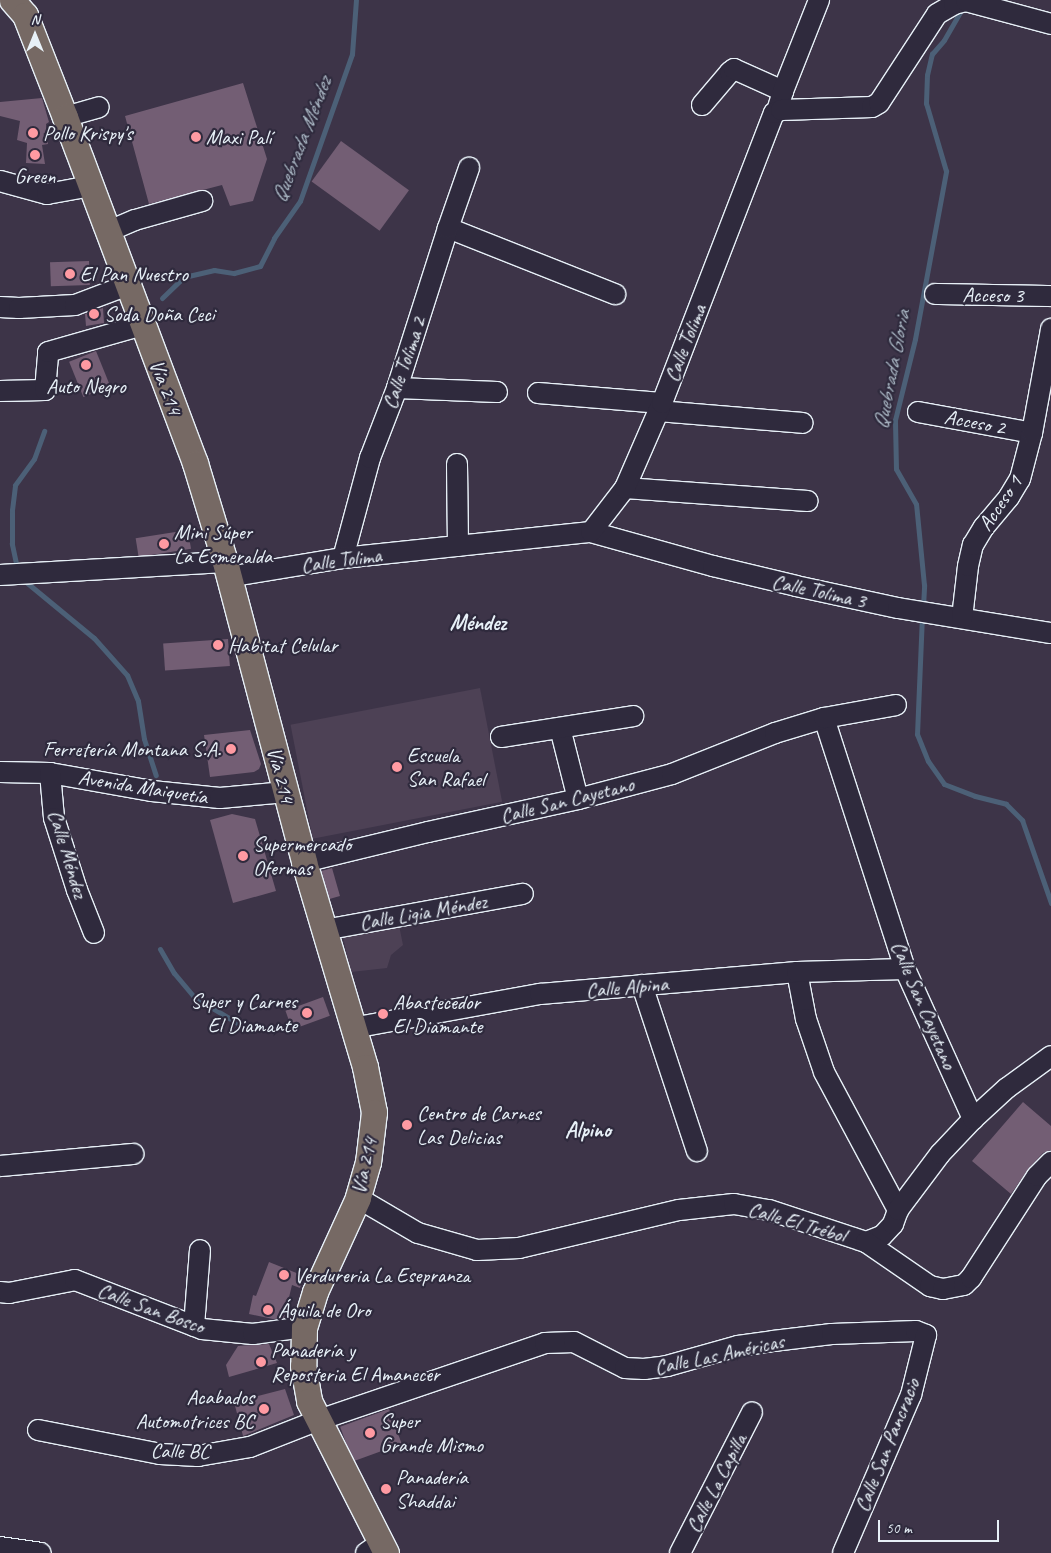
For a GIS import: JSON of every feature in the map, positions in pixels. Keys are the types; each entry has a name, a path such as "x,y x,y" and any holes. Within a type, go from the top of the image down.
{"main road":[{"name":"Vía 214","path":"12,0 25,15 195,463 227,569 304,862 365,1067 374,1112 368,1162 358,1198 315,1292 304,1327 303,1366 309,1401 382,1550"}],"street":[{"path":"0,8 12,0"},
{"name":"Calle Tolima","path":"0,575 227,569 591,532 625,488 660,407 819,0"},
{"path":"777,111 872,107 879,104 937,14 954,4 966,1 1051,24"},
{"path":"702,105 730,72 734,70 783,91"},
{"path":"65,117 99,108"},
{"name":"Calle Tolima 2","path":"343,558 370,458 397,388 448,228 470,168"},
{"path":"0,181 47,194 91,186"},
{"path":"108,231 135,220 202,201"},
{"path":"448,228 615,294"},
{"path":"0,307 19,308 75,305 128,285"},
{"name":"Acceso 3","path":"935,294 1051,296"},
{"path":"0,391 45,390 48,352 143,325"},
{"name":"Acceso 1","path":"962,618 968,566 973,545 984,527 1009,497 1020,480 1032,433 1051,329"},
{"path":"397,388 497,392"},
{"path":"538,393 803,423"},
{"name":"Acceso 2","path":"918,412 1032,433"},
{"path":"457,464 458,546"},
{"path":"625,488 808,501"},
{"name":"Calle Tolima 3","path":"591,532 713,566 898,608 1051,633"},
{"name":"Calle San Cayetano","path":"304,862 578,799 672,774 775,734 824,718 896,705"},
{"path":"500,737 633,716"},
{"name":"Calle San Cayetano","path":"824,718 905,969 973,1119"},
{"path":"560,728 578,799"},
{"name":"Avenida Maiquetía","path":"0,772 50,773 152,791 220,798 286,792"},
{"name":"Calle Méndez","path":"50,773 56,826 77,890 94,933"},
{"name":"Calle Ligia Méndez","path":"324,930 523,894"},
{"name":"Calle Alpina","path":"352,1028 540,994 797,972 905,969"},
{"path":"797,972 806,1018 824,1072 898,1210"},
{"path":"642,985 697,1151"},
{"name":"Calle El Trébol","path":"358,1198 418,1233 478,1250 519,1248 679,1210 734,1204 769,1210 866,1242 882,1236 892,1224 898,1210 940,1154 973,1119 1007,1088 1051,1056"},
{"path":"0,1166 133,1154"},
{"path":"866,1242 930,1286 943,1289 964,1285 971,1278 1037,1176 1051,1162"},
{"path":"194,1326 200,1250"},
{"name":"Calle San Bosco","path":"0,1292 9,1293 75,1280 202,1329 254,1334 304,1327"},
{"name":"Calle Las Américas","path":"319,1420 545,1343 574,1342 625,1368 644,1369 667,1366 738,1346 773,1341 832,1334 905,1330 926,1335"},
{"name":"Calle San Pancracio","path":"843,1553 911,1395 926,1335"},
{"name":"Calle La Capilla","path":"680,1553 752,1412"},
{"name":"Calle BC","path":"38,1430 160,1454 198,1456 250,1447 319,1420"},
{"path":"0,1547 41,1553"}],"shaded area":[{"name":"Escuela San Rafael","path":"480,688 502,802 313,839 291,725"},
{"path":"399,925 403,945 391,955 387,968 351,972 342,933"}],"building":[{"name":"Maxi Palí","path":"243,83 267,159 253,201 230,206 222,185 149,204 125,116"},
{"path":"42,98 49,122 46,124 48,144 42,145 45,164 26,163 27,143 17,140 20,121 0,116 0,102"},
{"path":"341,141 409,190 380,231 312,181"},
{"name":"El Pan Nuestro","path":"89,261 90,285 51,286 50,262"},
{"name":"Soda Doña Ceci","path":"103,308 104,323 86,326 85,314"},
{"name":"Auto Negro","path":"96,351 110,386 83,397 69,362"},
{"name":"Mini Súper La Esmeralda","path":"188,530 191,549 139,557 136,538"},
{"path":"228,639 230,666 165,670 163,644"},
{"name":"Ferretería Montana S.A.","path":"250,730 261,764 259,769 254,772 210,777 204,735"},
{"name":"Supermercado Ofermas","path":"232,814 255,819 276,891 233,903 210,820"},
{"path":"332,868 340,896 329,899 321,871"},
{"name":"Super y Carnes El Diamante","path":"323,997 330,1016 292,1029 285,1011"},
{"path":"1023,1102 1051,1126 1051,1150 1043,1153 1029,1168 1011,1194 972,1161"},
{"path":"269,1262 304,1276 300,1288 292,1285 284,1318 273,1319 249,1314 253,1295 256,1296"},
{"path":"269,1344 277,1363 229,1377 226,1365 238,1346"},
{"name":"Acabados Automotrices BC","path":"285,1389 294,1415 243,1436 234,1402"},
{"name":"Super Grande Mismo","path":"389,1409 402,1444 353,1462 340,1427"}],"waterway":[{"name":"Quebrada Méndez","path":"162,298 184,277 214,270 234,273 260,266 274,238 300,201 352,54 356,0"},
{"name":"Quebrada Gloria","path":"923,607 924,585 916,504 896,469 895,420 915,339 946,171 926,103 927,75 932,54 944,40 963,7"},
{"name":"Quebrada Méndez","path":"17,568 12,544 12,510 15,485 34,459 44,431"},
{"name":"Quebrada Méndez","path":"26,582 94,638 127,675 138,701 144,739 156,775"},
{"name":"Quebrada Gloria","path":"922,615 917,734 928,761 944,784 975,796 1006,804 1022,820 1051,903"},
{"name":"Quebrada Méndez","path":"160,949 174,973 194,997 249,1030"}],"place":[{"name":"Pollo Krispy's","path":"33,133"},
{"name":"Maxi Palí","path":"196,137"},
{"name":"Green","path":"35,155"},
{"name":"El Pan Nuestro","path":"70,274"},
{"name":"Soda Doña Ceci","path":"94,314"},
{"name":"Auto Negro","path":"86,365"},
{"name":"Mini Súper La Esmeralda","path":"164,544"},
{"name":"Habitat Celular","path":"218,645"},
{"name":"Ferretería Montana S.A.","path":"231,749"},
{"name":"Escuela San Rafael","path":"397,767"},
{"name":"Supermercado Ofermas","path":"243,856"},
{"name":"Super y Carnes El Diamante","path":"307,1013"},
{"name":"Abastecedor El Diamante","path":"383,1014"},
{"name":"Centro de Carnes Las Delicias","path":"407,1125"},
{"name":"Verdureria La Esepranza","path":"284,1275"},
{"name":"Águila de Oro","path":"268,1310"},
{"name":"Panadería y Reposteria El Amanecer","path":"261,1362"},
{"name":"Acabados Automotrices BC","path":"264,1409"},
{"name":"Super Grande Mismo","path":"370,1433"},
{"name":"Panadería Shaddai","path":"386,1489"}],"district":[{"name":"Méndez","path":"478,624"},
{"name":"Alpino","path":"588,1131"}]}
